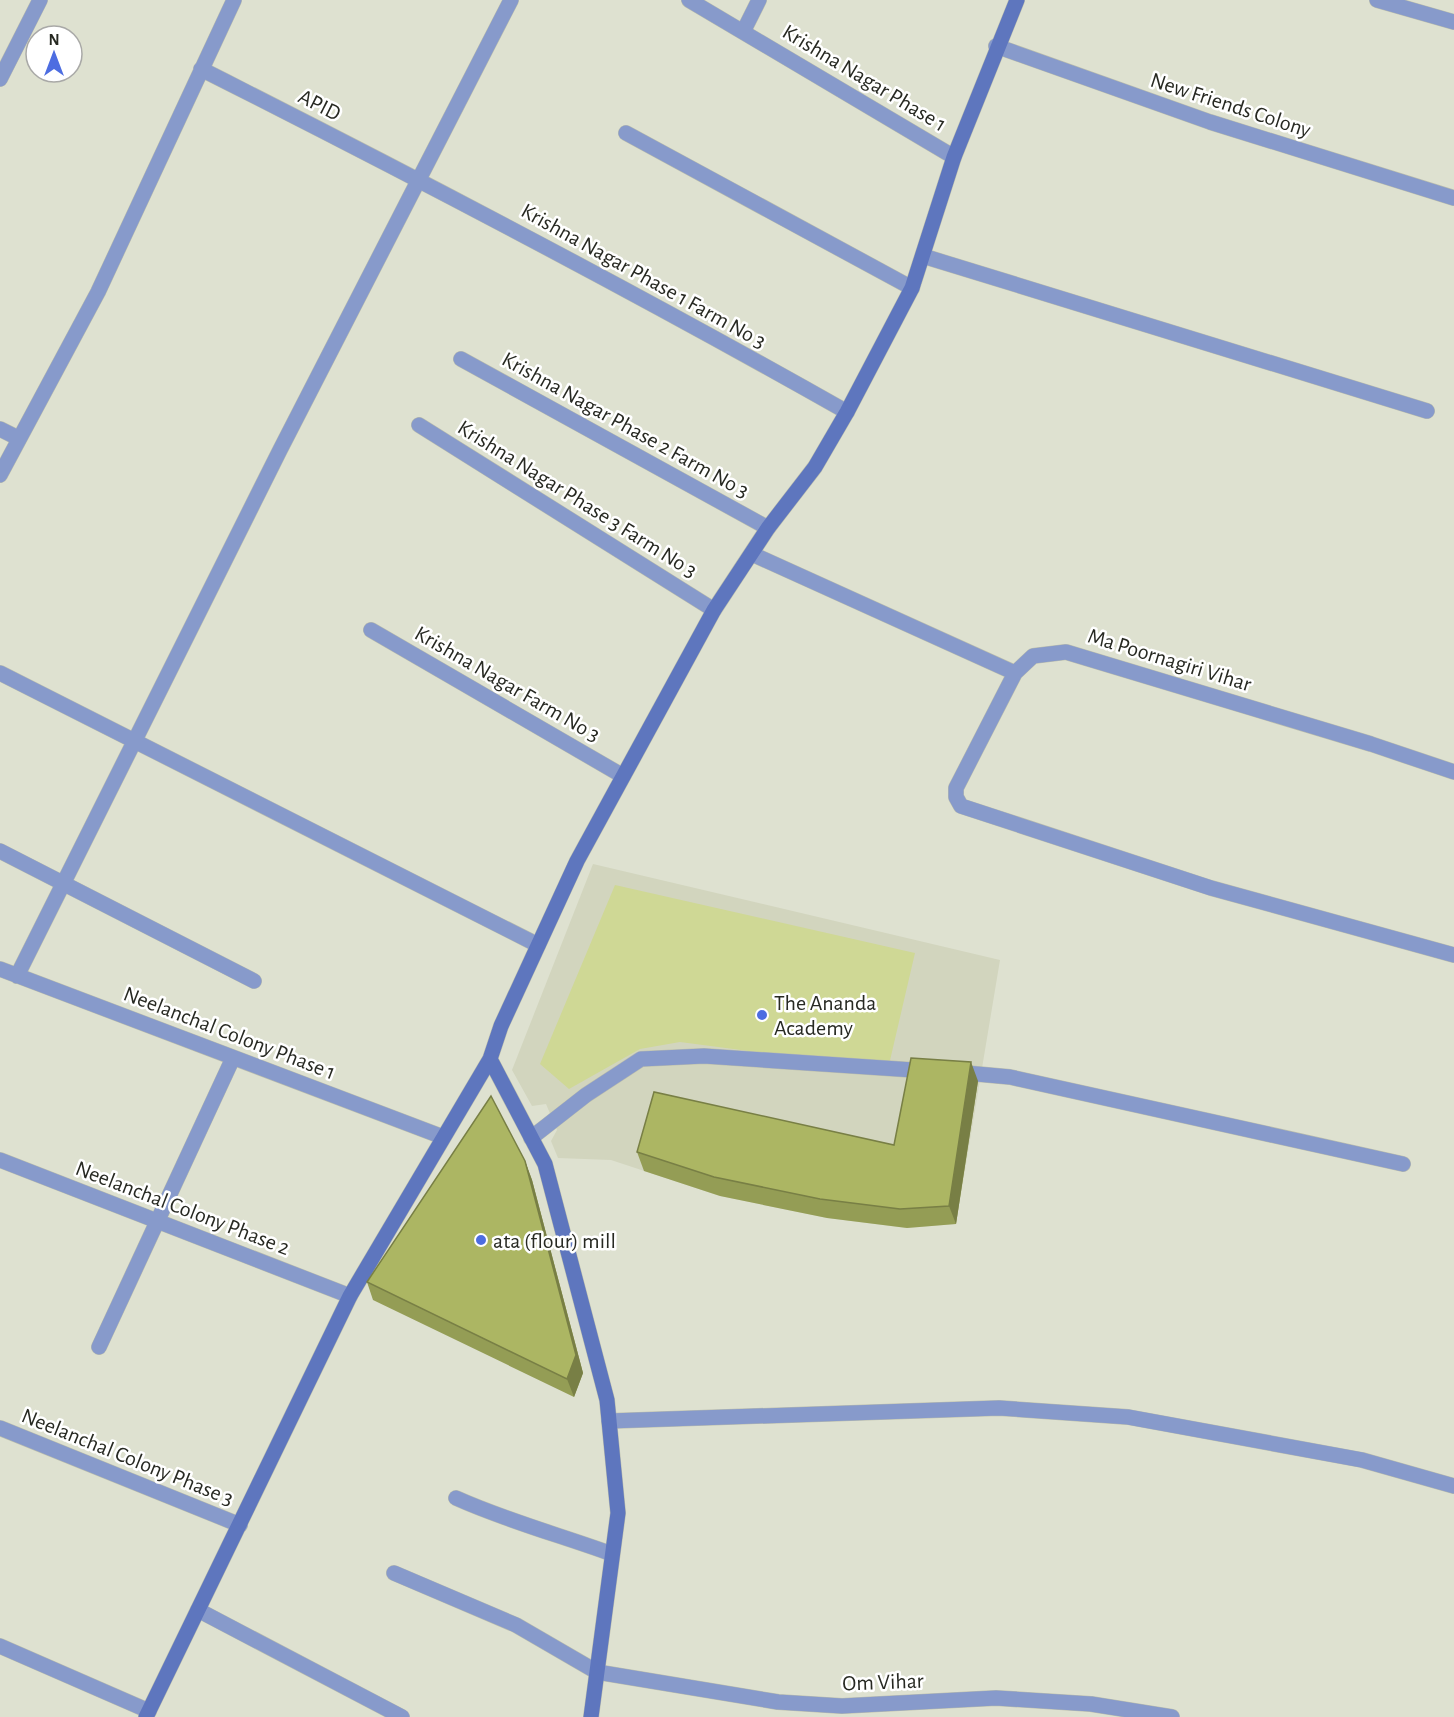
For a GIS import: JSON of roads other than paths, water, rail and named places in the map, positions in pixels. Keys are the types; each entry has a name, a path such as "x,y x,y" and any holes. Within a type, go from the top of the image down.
{"street":[{"path":"0,79 40,0"},
{"path":"0,475 98,292 234,0"},
{"path":"17,976 511,0"},
{"name":"Krishna Nagar Phase 1","path":"689,0 744,30 954,157"},
{"path":"744,30 759,0"},
{"path":"0,1646 148,1714 350,1296 490,1059 501,1026 576,861 714,610 768,528 815,467 847,412 912,288 954,157 996,46 1017,0"},
{"path":"1377,0 1454,22"},
{"name":"New Friends Colony","path":"996,46 1210,123 1454,198"},
{"name":"APID","path":"201,69 419,179"},
{"path":"626,133 912,288"},
{"name":"Krishna Nagar Phase 1 Farm No 3","path":"419,179 649,300 847,412"},
{"path":"923,256 1427,411"},
{"name":"Krishna Nagar Phase 2 Farm No 3","path":"461,359 768,528"},
{"name":"Krishna Nagar Phase 3 Farm No 3","path":"419,425 714,610"},
{"path":"0,429 18,438"},
{"path":"752,554 1015,673 956,788 956,797 961,806 1211,888 1454,955"},
{"name":"Krishna Nagar Farm No 3","path":"370,630 623,776"},
{"name":"Ma Poornagiri Vihar","path":"1015,673 1033,656 1066,652 1371,744 1454,772"},
{"path":"0,673 538,945"},
{"path":"0,851 254,981"},
{"name":"Neelanchal Colony Phase 1","path":"0,969 443,1137"},
{"path":"531,1138 586,1095 640,1059 704,1056 1010,1077 1403,1164"},
{"path":"99,1347 233,1058"},
{"path":"490,1059 545,1164 607,1401 618,1513 591,1717"},
{"name":"Neelanchal Colony Phase 2","path":"0,1160 350,1296"},
{"path":"609,1421 999,1408 1128,1417 1362,1460 1454,1486"},
{"name":"Neelanchal Colony Phase 3","path":"0,1428 240,1525"},
{"path":"456,1498 513,1522 562,1535 612,1554"},
{"path":"394,1574 516,1625 597,1672"},
{"path":"198,1610 402,1717"},
{"name":"Om Vihar","path":"597,1672 778,1702 842,1706 996,1698 1091,1704 1172,1717"}],"place":[{"name":"The Ananda Academy","path":"762,1015"},
{"name":"ata (flour) mill","path":"481,1240"}]}
